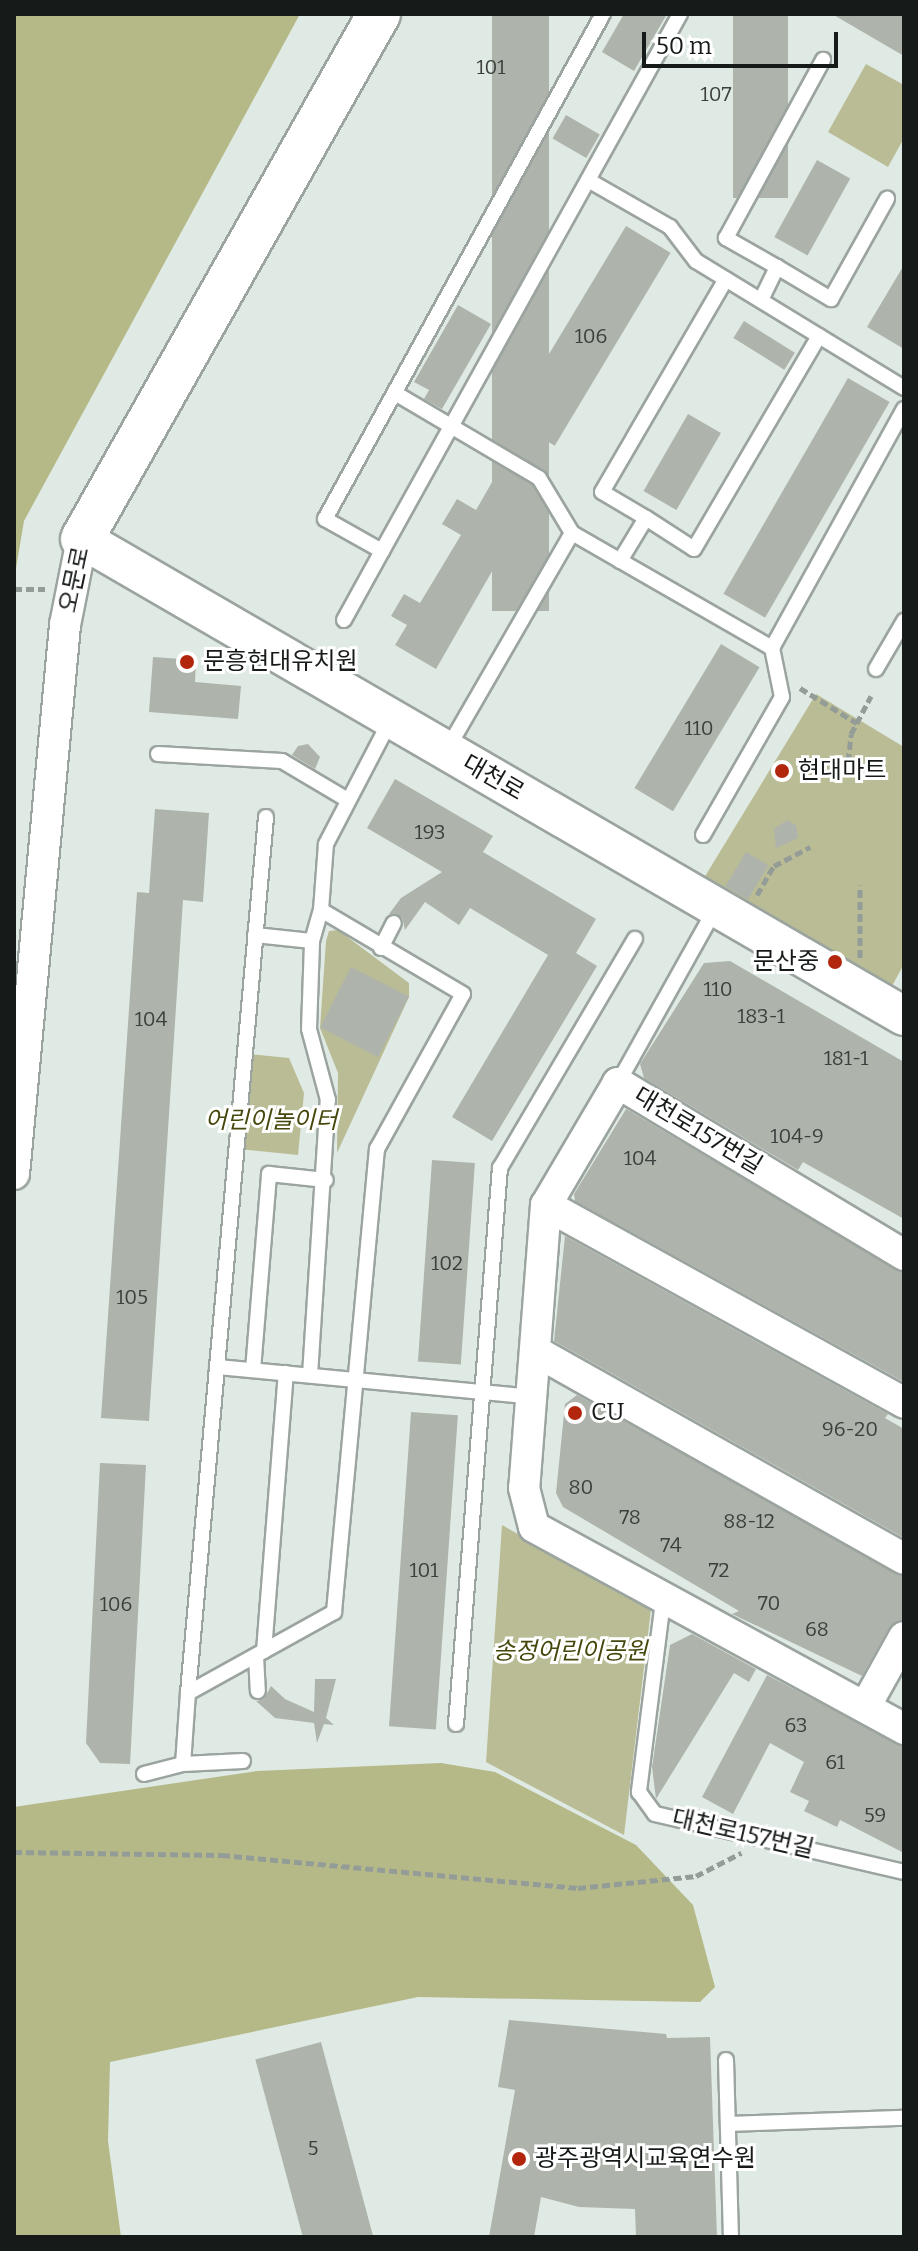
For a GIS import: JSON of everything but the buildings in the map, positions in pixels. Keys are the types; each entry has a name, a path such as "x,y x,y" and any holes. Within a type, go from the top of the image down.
{"main road":[{"name":"오문로","path":"82,539 379,14"}],"street":[{"name":"대천로","path":"82,539 904,1016"},
{"name":"오문로","path":"14,1174 65,625 82,539"},
{"name":"대천로157번길","path":"902,1253 618,1083 546,1205 537,1352 524,1488 534,1527 663,1601 904,1729"},
{"path":"546,1205 904,1403"},
{"path":"537,1352 904,1559"},
{"path":"865,1707 904,1637"}],"lane":[{"path":"382,551 325,519 603,14"},
{"path":"344,620 680,14"},
{"path":"823,60 726,238 831,299 887,199"},
{"path":"588,180 670,227 696,261 904,388"},
{"path":"761,300 777,267"},
{"path":"726,279 602,492 694,549 819,336"},
{"path":"395,393 539,478 572,533 772,648"},
{"path":"703,835 782,697 772,648 904,409"},
{"path":"620,561 646,518"},
{"path":"446,751 572,533"},
{"path":"876,669 904,621"},
{"path":"310,1375 326,1180 328,1100 309,1029 312,941 321,910 326,844 346,799 391,719"},
{"path":"158,754 282,761 346,799"},
{"path":"183,1764 266,817"},
{"path":"188,1693 334,1612 377,1149 463,994 321,910"},
{"path":"618,1083 729,915"},
{"path":"381,948 394,923"},
{"path":"255,935 312,941"},
{"path":"456,1724 500,1168 635,939"},
{"path":"253,1370 269,1174 326,1180"},
{"path":"217,1367 532,1397"},
{"path":"258,1691 286,1373"},
{"name":"대천로157번길","path":"663,1601 639,1792 655,1814 774,1838 904,1872"},
{"path":"144,1774 183,1764 243,1761"},
{"path":"726,2060 731,2237"},
{"path":"728,2124 904,2118"}],"path":[{"path":"777,674 857,723"},
{"path":"847,773 857,723 871,696"},
{"path":"729,915 774,866 810,847"},
{"path":"847,983 861,956 860,885"},
{"path":"14,1852 222,1855 578,1888 696,1876 774,1838"}],"green space":[{"path":"14,14 300,14 24,521 14,580"},
{"path":"866,64 904,85 904,138 888,167 828,132"},
{"path":"816,694 904,747 904,964 892,986 704,878"},
{"path":"338,930 409,983 409,997 337,1153 338,1073 320,1028 326,941 329,931"},
{"name":"어린이놀이터","path":"248,1054 289,1058 304,1093 298,1155 238,1149"},
{"name":"송정어린이공원","path":"502,1525 651,1609 624,1835 486,1762"},
{"path":"441,1763 495,1772 636,1845 693,1905 715,1987 700,2002 418,1997 110,2062 108,2141 121,2237 14,2237 14,1807 257,1771"}],"place":[{"name":"문흥현대유치원","path":"187,662"},
{"name":"현대마트","path":"782,771"},
{"name":"문산중","path":"835,962"},
{"name":"CU","path":"575,1413"},
{"name":"광주광역시교육연수원","path":"519,2159"}]}
